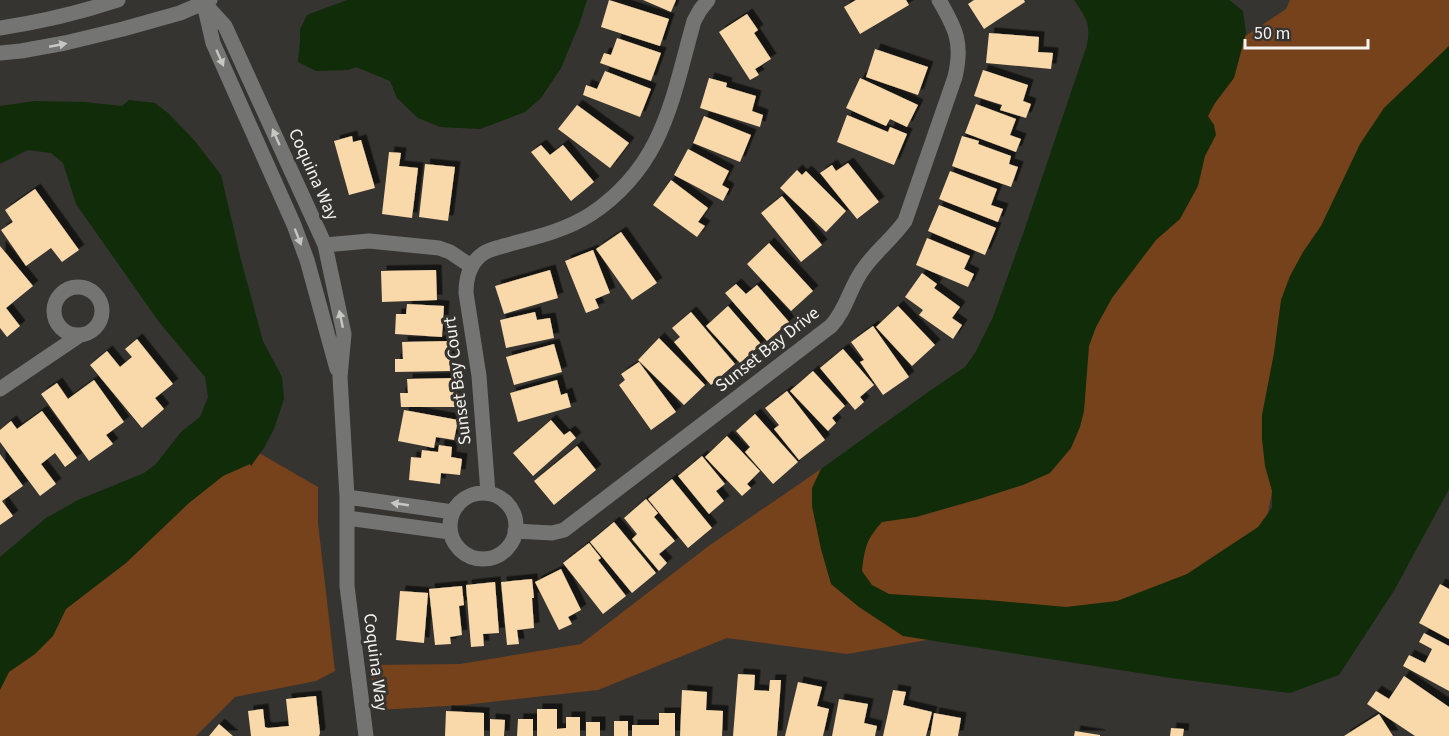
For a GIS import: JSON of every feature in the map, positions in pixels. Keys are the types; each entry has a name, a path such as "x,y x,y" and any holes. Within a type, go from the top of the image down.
{"street":[{"path":"0,28 28,24 118,0"},
{"path":"325,245 369,242 439,248 450,252 471,266 483,254 494,249 554,232 589,215 611,200 629,182 655,144 666,120 694,21 708,0"},
{"name":"Sunset Bay Drive","path":"515,531 552,534 564,530 831,326 839,317 863,268 905,221 955,77 959,52 957,38 954,26 939,0"},
{"path":"0,53 100,35 180,13 205,1"},
{"name":"Coquina Way","path":"205,1 225,26 325,245 344,334 340,377 347,496 347,586 366,736"},
{"name":"Coquina Way","path":"205,1 213,43 294,225 307,260 340,377"},
{"name":"Sunset Bay Court","path":"471,266 466,281 466,293 479,376 488,493"},
{"path":"0,389 80,335"},
{"path":"477,493 488,493 499,497 507,504 516,525 509,546 491,558 480,559 470,556 454,542 450,532 450,522 459,503 477,493"},
{"path":"347,496 453,512"},
{"path":"347,518 450,532"}],"shaded area":[{"path":"347,0 587,0 561,68 541,98 525,112 480,129 440,127 418,118 397,98 390,81 356,67 348,70 316,71 298,62 300,29 307,15"},
{"path":"1074,0 1229,0 1243,11 1246,33 1234,78 1208,116 1214,125 1216,135 1205,156 1198,186 1180,219 1156,240 1112,298 1096,327 1089,346 1084,411 1080,427 1071,448 1050,473 1023,485 979,499 916,517 882,522 867,544 862,571 872,585 889,594 1066,607 1117,601 1187,574 1258,527 1272,508 1272,491 1265,466 1262,439 1262,415 1281,300 1290,276 1321,226 1360,144 1384,108 1449,46 1449,489 1395,589 1339,675 1290,693 1171,678 903,636 859,607 831,584 812,506 812,488 821,469 965,367 975,353 993,317 1087,45 1086,21"},
{"path":"1290,0 1449,0 1449,76 1306,299 1263,542 1154,607 1035,621 847,654 727,638 598,690 464,705 378,710 368,665 460,664 581,644 710,545 821,469 984,479 1067,373 1217,55 1286,9"},
{"path":"129,100 155,103 168,113 194,140 221,175 263,341 282,377 284,399 274,429 251,466 250,464 223,476 189,503 126,563 66,609 53,636 35,654 9,672 0,690 0,557 46,518 78,500 144,473 156,464 181,432 200,417 208,397 205,377 159,322 76,204 63,163 51,153 28,150 0,164 0,106 35,101 84,102 122,106"},
{"path":"247,446 318,487 318,523 335,671 316,681 235,697 196,736 0,736 0,627"}],"building":[{"path":"609,0 669,19 660,46 601,27"},
{"path":"643,0 676,0 671,12"},
{"path":"856,0 906,0 909,5 860,34 844,7"},
{"path":"974,0 1024,0 1025,2 984,29 968,4"},
{"path":"747,14 758,30 754,33 771,59 755,69 759,75 750,80 719,32"},
{"path":"989,33 1039,37 1038,52 1053,53 1051,69 986,63"},
{"path":"617,38 661,53 651,81 600,63 604,53 611,55"},
{"path":"875,49 928,67 918,95 866,77"},
{"path":"983,70 1028,85 1023,101 1031,104 1026,118 1000,110 1002,105 974,96"},
{"path":"605,71 651,89 640,117 583,95 586,85 597,89"},
{"path":"709,78 727,83 726,87 756,96 752,111 763,115 760,127 700,108"},
{"path":"860,78 918,105 907,127 890,119 886,126 846,108"},
{"path":"976,104 1016,119 1010,135 1021,139 1016,152 965,133"},
{"path":"577,105 629,143 610,168 558,129"},
{"path":"847,115 888,132 890,127 907,134 894,165 837,142"},
{"path":"704,116 751,135 740,162 693,143"},
{"path":"352,136 353,142 361,140 375,188 349,195 334,141"},
{"path":"962,136 1011,156 1009,164 1018,167 1011,187 952,166"},
{"path":"541,145 550,155 563,145 594,182 571,201 531,152"},
{"path":"688,149 729,171 722,185 729,189 723,201 674,175"},
{"path":"389,152 401,153 399,166 418,168 412,218 382,214"},
{"path":"848,163 879,202 857,219 820,173 832,165 836,171"},
{"path":"425,164 455,167 448,221 419,217"},
{"path":"797,170 802,175 806,171 846,211 826,232 780,188"},
{"path":"950,171 997,189 991,205 1003,209 998,222 939,199"},
{"path":"671,180 708,208 698,222 705,226 697,237 653,205"},
{"path":"35,189 79,250 62,262 51,248 26,266 1,230 13,222 5,210"},
{"path":"782,196 822,245 801,262 761,213"},
{"path":"939,205 996,228 985,255 928,231"},
{"path":"621,232 657,283 632,300 596,249"},
{"path":"927,238 970,256 964,269 974,274 968,287 916,265"},
{"path":"769,243 813,291 791,311 747,264"},
{"path":"0,246 33,286 6,308 20,326 7,337 0,328"},
{"path":"593,250 610,293 595,299 599,308 586,313 565,261"},
{"path":"436,270 437,300 382,302 381,271"},
{"path":"550,270 558,298 504,314 495,286"},
{"path":"922,273 937,284 934,288 960,307 952,318 962,325 953,339 919,315 923,310 905,297"},
{"path":"736,284 746,294 757,285 789,322 767,341 725,293"},
{"path":"407,304 444,306 442,337 395,334 396,314 406,314"},
{"path":"728,306 761,344 740,363 706,326"},
{"path":"898,306 935,345 912,366 876,327"},
{"path":"535,312 537,320 550,318 554,338 506,348 500,320"},
{"path":"691,312 735,364 711,385 674,342 680,337 672,328"},
{"path":"873,326 909,377 883,395 860,362 864,360 851,342"},
{"path":"659,338 705,385 684,405 638,360"},
{"path":"137,339 173,384 155,398 164,409 142,428 90,365 107,351 120,367 132,357 125,349"},
{"path":"449,341 450,371 395,372 395,359 403,359 402,342"},
{"path":"554,344 562,372 514,385 506,357"},
{"path":"843,349 874,385 860,397 864,402 855,410 820,368"},
{"path":"639,362 676,412 651,430 619,385 625,380 621,374"},
{"path":"813,371 845,406 832,418 836,423 828,431 790,391"},
{"path":"454,378 455,407 401,407 400,393 408,393 407,379"},
{"path":"94,380 124,422 106,435 113,444 89,461 41,394 57,383 68,399"},
{"path":"557,380 561,395 567,393 571,407 518,422 510,393"},
{"path":"787,391 825,440 799,460 774,429 779,425 765,408"},
{"path":"404,410 458,420 454,440 436,437 434,448 398,441"},
{"path":"42,411 77,458 65,467 55,453 41,464 56,484 40,496 0,442 0,430 11,421 17,429"},
{"path":"755,414 798,462 773,484 745,452 750,447 736,431"},
{"path":"551,420 564,435 570,431 576,438 533,476 513,453"},
{"path":"727,436 760,471 747,484 751,488 742,496 705,457"},
{"path":"439,445 452,447 451,457 462,459 460,475 441,473 440,484 409,480 411,457 421,458 422,450 438,452"},
{"path":"577,446 596,470 554,505 534,481"},
{"path":"0,454 23,486 2,501 13,516 0,525"},
{"path":"702,456 725,484 716,491 724,501 709,514 678,476"},
{"path":"672,479 712,528 688,548 648,499"},
{"path":"646,499 658,513 654,517 675,541 659,554 667,563 659,571 632,539 637,534 624,518"},
{"path":"614,522 656,573 632,593 590,542"},
{"path":"589,543 601,558 598,560 626,596 603,614 563,563"},
{"path":"561,569 581,610 568,617 572,624 559,630 535,582"},
{"path":"532,579 534,628 517,630 519,644 507,645 501,582"},
{"path":"495,582 499,633 483,634 484,646 471,647 466,585"},
{"path":"1440,584 1449,589 1449,639 1419,623"},
{"path":"462,586 464,605 459,606 462,635 450,637 451,644 435,645 429,589"},
{"path":"400,591 428,593 424,643 396,640"},
{"path":"1424,633 1449,646 1449,691 1403,666 1409,655 1425,663 1432,649 1419,642"},
{"path":"738,674 755,675 754,690 769,691 770,680 781,680 777,736 733,736"},
{"path":"1404,676 1449,707 1449,736 1415,736 1367,704 1376,691 1389,699"},
{"path":"798,682 822,687 817,706 829,709 823,736 785,736"},
{"path":"682,690 707,692 706,710 723,711 722,736 680,736"},
{"path":"893,690 906,692 903,705 932,712 926,736 883,736"},
{"path":"316,696 319,736 251,736 248,711 263,709 265,727 289,726 286,699"},
{"path":"839,699 868,704 864,723 877,726 875,736 832,736"},
{"path":"537,709 557,709 557,729 566,728 566,717 580,717 580,736 537,736"},
{"path":"446,711 484,713 484,736 445,736"},
{"path":"659,713 675,713 675,736 632,736 632,725 659,725"},
{"path":"934,713 961,718 958,736 930,736"},
{"path":"1379,714 1393,736 1344,736"},
{"path":"490,719 505,720 504,736 490,736"},
{"path":"518,719 533,719 533,736 517,736"},
{"path":"614,721 628,721 628,736 614,736"},
{"path":"586,722 600,722 600,736 586,736"},
{"path":"219,724 233,736 209,736"},
{"path":"1171,728 1184,729 1183,736 1170,736"},
{"path":"1075,731 1100,735 1100,736 1074,736"}]}
